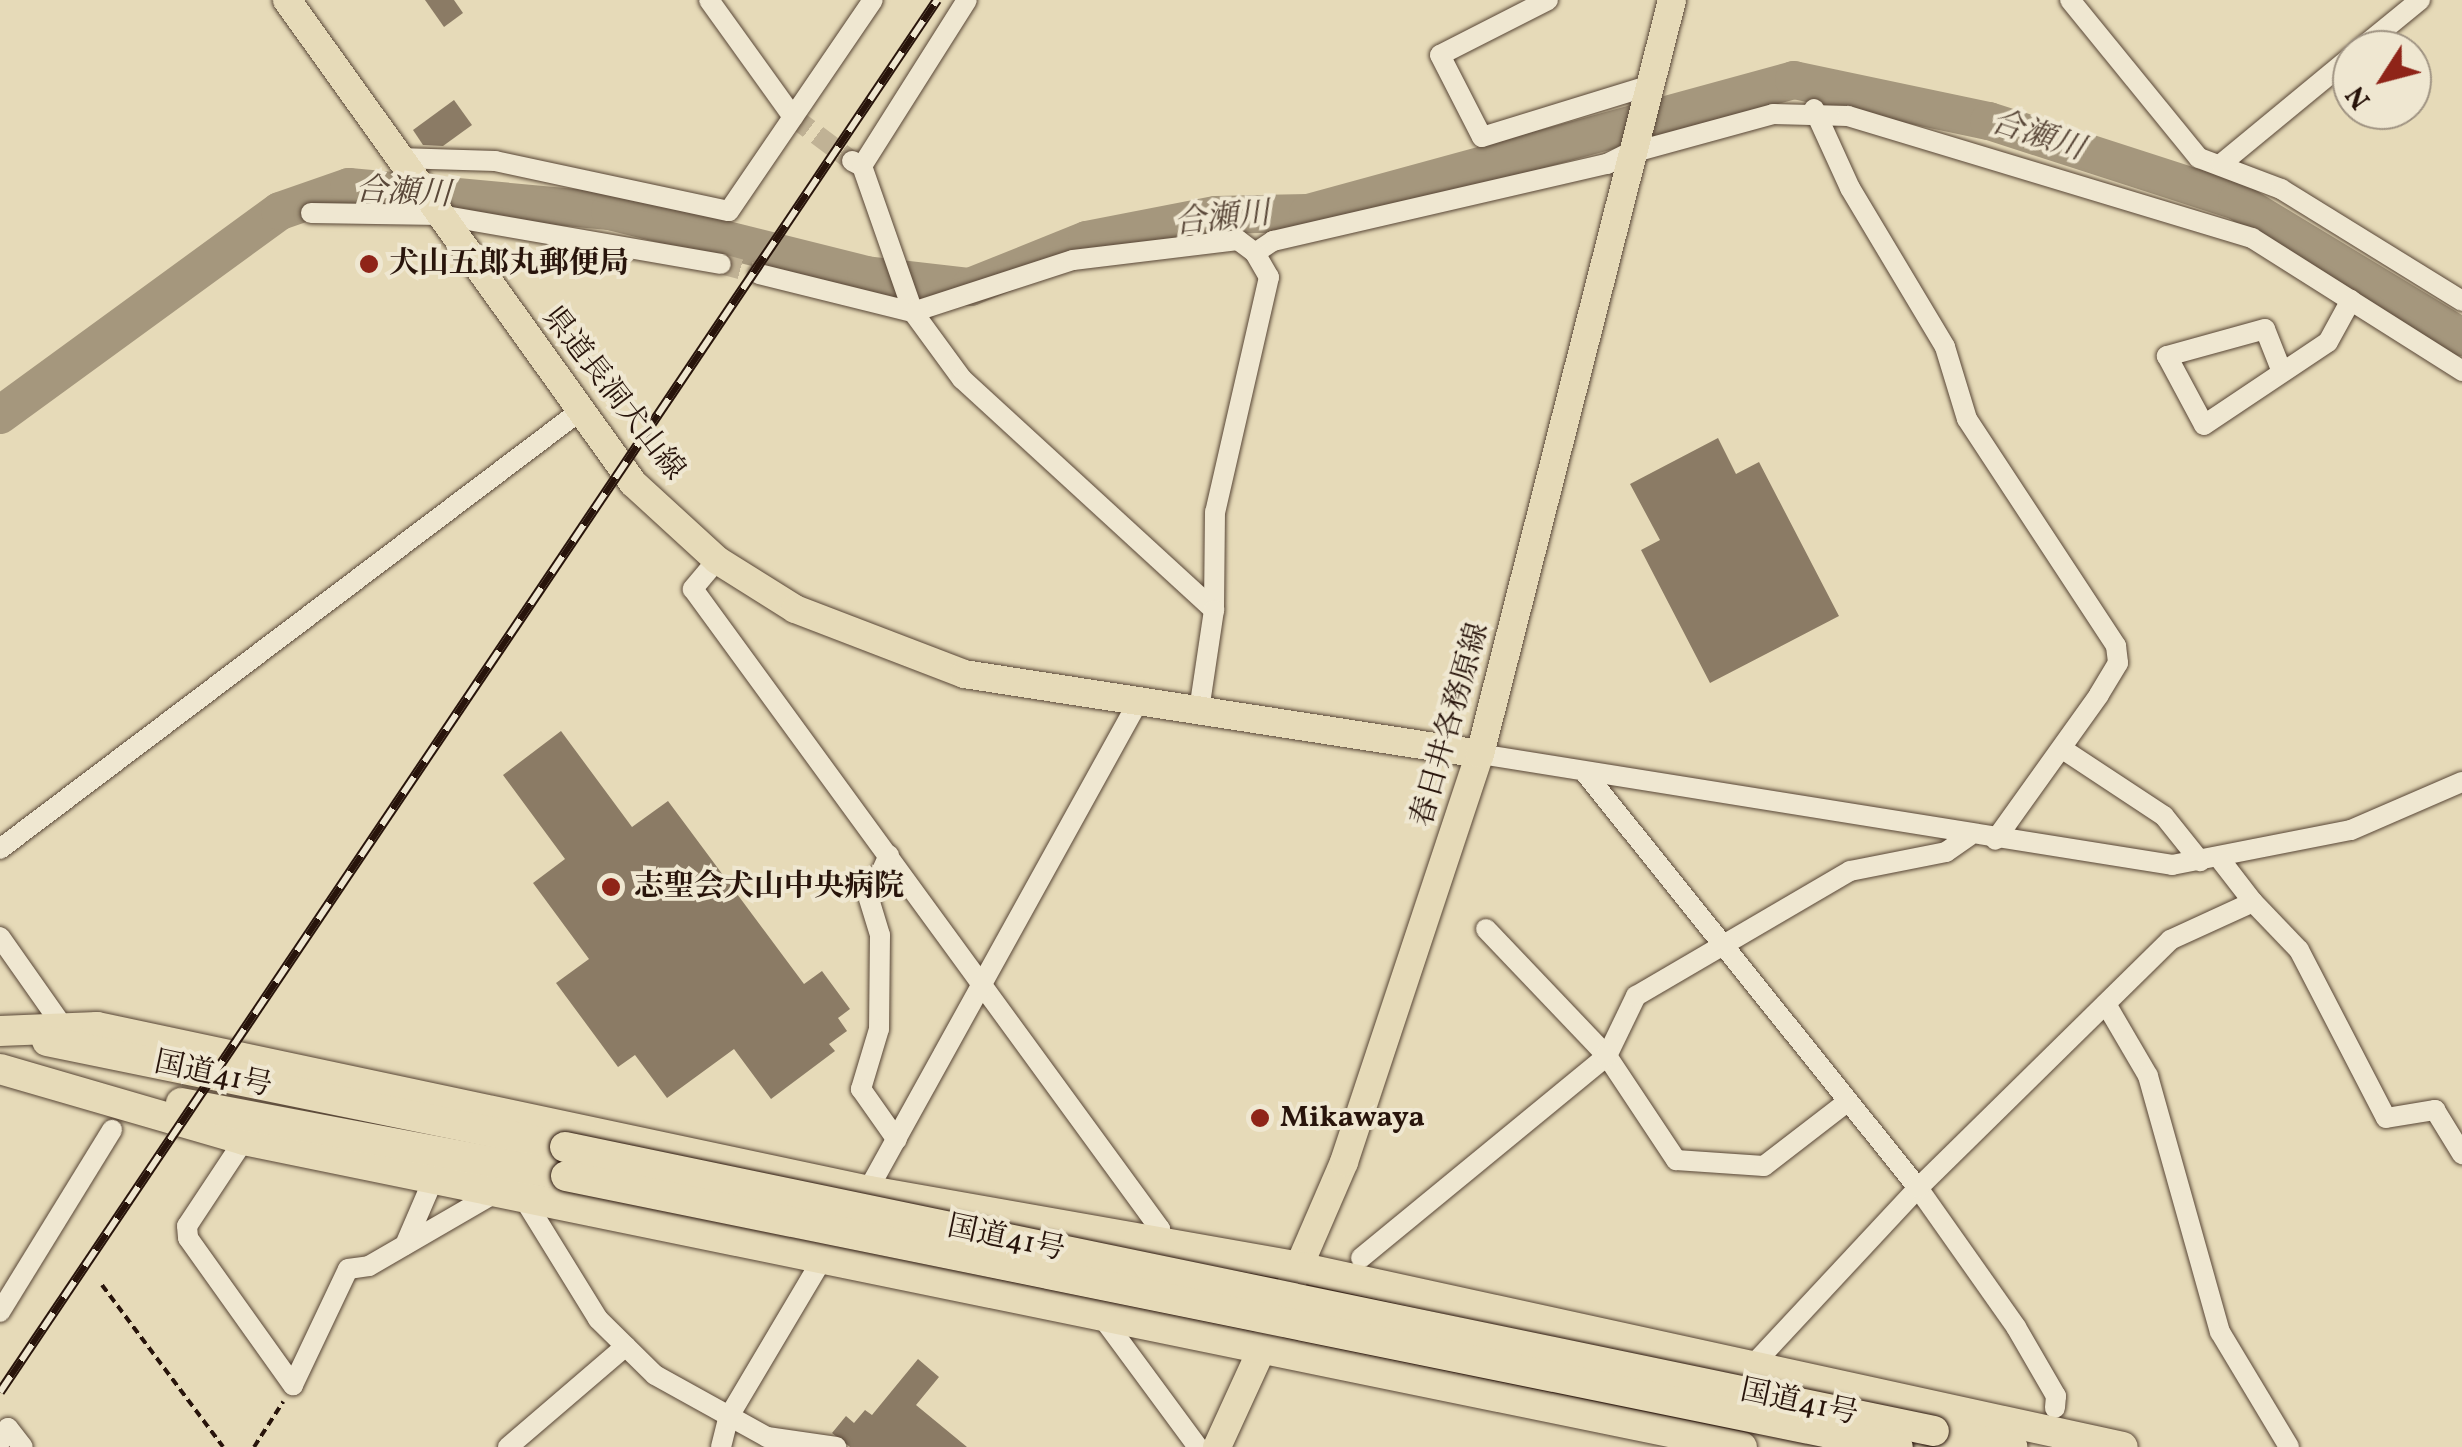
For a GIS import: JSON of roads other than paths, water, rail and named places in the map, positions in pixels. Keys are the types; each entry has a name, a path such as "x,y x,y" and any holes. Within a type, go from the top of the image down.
{"highway":[{"path":"0,1031 97,1026 869,1191 1159,1246 1298,1267 2123,1447"},
{"name":"国道41号","path":"0,1031 566,1162 1898,1447"},
{"path":"0,1069 244,1140 1102,1317 1657,1438 1742,1447"},
{"name":"国道41号","path":"0,1069 566,1162 2012,1447"}],"main road":[{"name":"県道長洞犬山線","path":"287,0 633,483 717,560 795,609 886,650 964,674 1480,754"},
{"name":"春日井各務原線","path":"1217,1447 1298,1267 1420,946 1480,754 1654,84 1672,0"}],"street":[{"path":"709,0 794,117"},
{"path":"399,158 589,176 729,211 873,0"},
{"path":"967,0 857,164 913,312 962,380 1214,610"},
{"path":"1548,0 1440,54 1482,137 1654,84"},
{"path":"2070,0 2199,158 2281,189 2462,300"},
{"path":"2383,30 2420,0"},
{"path":"2221,164 2332,72"},
{"path":"1814,109 1850,188 1945,347 1967,418 2116,646 2118,663 2064,750 1995,840"},
{"path":"1255,252 1273,242 1608,164 1636,151 1814,109 2252,238 2462,371"},
{"path":"311,213 440,215 720,264"},
{"path":"760,274 913,312 1074,260 1238,240 1255,252 1269,276 1223,458 1214,610 1199,710"},
{"path":"2282,372 2265,329 2167,356 2204,425 2328,342 2350,300"},
{"path":"0,849 580,411"},
{"path":"717,560 693,589 1160,1228 1159,1246"},
{"path":"721,1447 728,1418 821,1260 869,1191 1138,702"},
{"path":"2064,750 2164,816 2299,950 2386,1118 2434,1110 2462,1154"},
{"path":"1480,754 1969,836 2152,862 2210,860 2351,830 2462,782"},
{"path":"1586,774 1721,948 1918,1188 2016,1327 2056,1396 2054,1408"},
{"path":"1361,1258 1608,1056 1636,996 1850,871 1946,852 1969,836"},
{"path":"889,855 869,899 880,935 879,1028 861,1089 897,1140"},
{"path":"1751,1368 1918,1188 2170,940 2253,902"},
{"path":"1486,929 1608,1056 1676,1160 1692,1167 1764,1166 1847,1102"},
{"path":"0,937 64,1028"},
{"path":"2106,1004 2148,1076 2220,1332 2290,1447"},
{"path":"0,1312 112,1130"},
{"path":"244,1140 187,1226 188,1238 293,1384 320,1337 334,1286 348,1269 510,1196 598,1319 655,1375 728,1418 779,1441 836,1447"},
{"path":"404,1247 433,1180"},
{"path":"1102,1317 1198,1447"},
{"path":"508,1447 626,1346"},
{"path":"0,1442 8,1428 22,1447"}],"waterway":[{"name":"合瀬川","path":"0,415 280,211 349,187 610,211 866,275 970,287 1087,240 1216,215 1308,213 1794,80 1989,121 2237,201 2462,337"}],"tunnel":[{"path":"793,117 852,161"},
{"path":"721,264 759,274"}],"railway":[{"path":"0,1392 937,0"}],"place":[{"name":"犬山五郎丸郵便局","path":"369,264"},
{"name":"志聖会犬山中央病院","path":"611,887"},
{"name":"Mikawaya","path":"1260,1118"}]}
